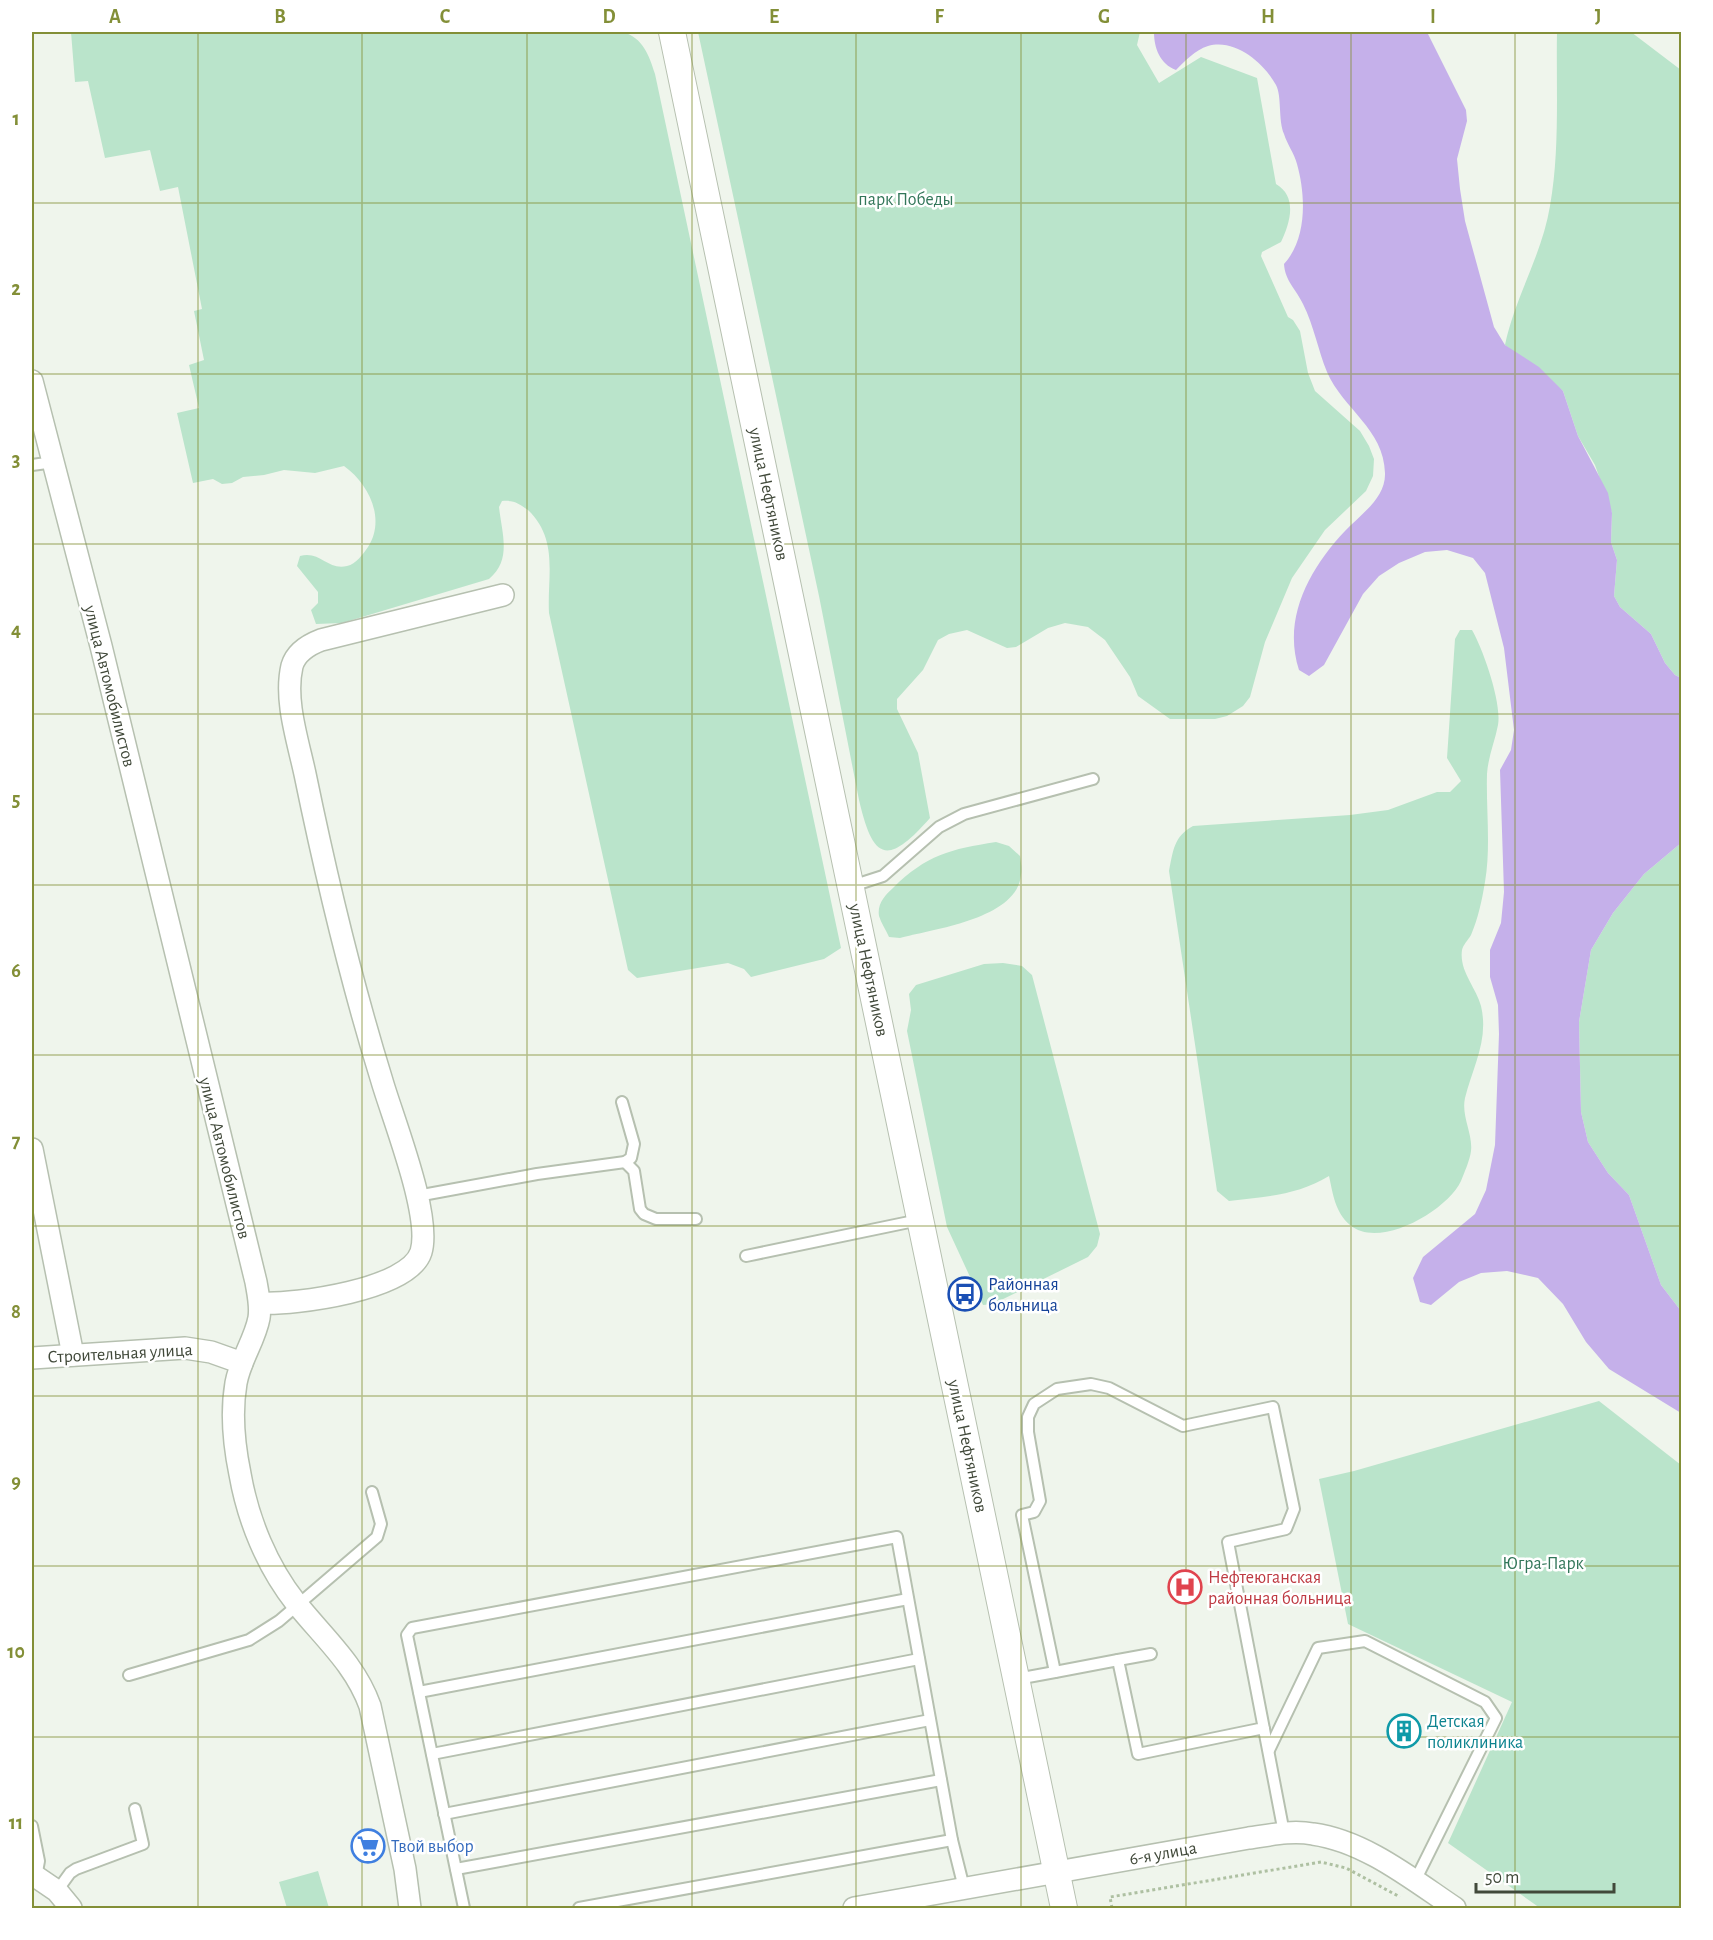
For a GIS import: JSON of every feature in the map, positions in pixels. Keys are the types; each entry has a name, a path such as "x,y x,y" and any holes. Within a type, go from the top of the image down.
{"street":[{"name":"улица Нефтяников","path":"672,32 1064,1908"},
{"name":"улица Автомобилистов","path":"32,381 54,462 260,1303 259,1320 236,1382 234,1434 240,1474 261,1545 271,1567 297,1605 352,1668 362,1684 370,1706 395,1822 410,1908"},
{"path":"260,1303 282,1304 374,1286 406,1273 421,1251 422,1223 417,1196 372,1050 311,806 290,687 292,669 300,651 321,640 503,595"},
{"path":"32,1149 73,1355"},
{"name":"Строительная улица","path":"32,1358 199,1348 242,1363"},
{"name":"6-я улица","path":"854,1908 1284,1833 1312,1833 1332,1838 1366,1853 1409,1889 1455,1908"},
{"path":"34,1875 57,1891 71,1908"}],"lane":[{"path":"32,465 54,462"},
{"path":"852,886 883,876 939,827 964,814 1093,779"},
{"path":"417,1196 537,1174 625,1162 632,1158 634,1144 622,1102"},
{"path":"625,1162 634,1171 640,1209 644,1214 656,1219 696,1219"},
{"path":"746,1256 921,1220"},
{"path":"1056,1672 1022,1515 1034,1512 1040,1501 1028,1432 1028,1417 1034,1404 1057,1389 1091,1384 1109,1388 1183,1426 1273,1407 1294,1509 1286,1529 1228,1542 1284,1833"},
{"path":"129,1675 249,1640 279,1621 377,1537 381,1524 372,1492"},
{"path":"464,1908 407,1635 412,1628 897,1537 952,1840 964,1888"},
{"path":"419,1692 908,1599"},
{"path":"1269,1750 1318,1648 1365,1641 1485,1702 1496,1718 1409,1889"},
{"path":"1017,1680 1151,1654"},
{"path":"432,1754 919,1659"},
{"path":"1118,1660 1137,1754 1264,1728"},
{"path":"444,1814 930,1720"},
{"path":"456,1869 941,1780"},
{"path":"57,1891 70,1873 76,1869 143,1844 135,1809"},
{"path":"32,1826 39,1861 34,1875"},
{"path":"579,1908 952,1840"}],"path":[{"path":"1112,1908 1110,1898 1321,1862 1409,1889"}],"green space":[{"path":"71,32 623,32 636,38 648,54 655,74 841,948 824,959 751,977 744,969 728,963 637,978 628,970 549,613 548,546 538,522 528,510 519,504 502,501 499,507 503,555 501,564 489,579 342,623 316,624 311,610 318,603 318,592 297,566 300,556 313,556 340,567 350,565 362,556 373,536 375,514 361,482 344,466 315,473 284,470 243,477 232,483 222,484 213,479 193,483 177,413 199,408 189,365 204,360 194,311 202,309 178,187 160,191 150,150 105,158 88,81 75,82"},
{"name":"парк Победы","path":"698,32 1140,32 1137,45 1159,83 1201,57 1257,78 1276,184 1283,189 1290,203 1289,219 1281,242 1262,252 1261,256 1288,317 1293,320 1300,331 1308,373 1315,391 1360,431 1374,459 1373,476 1366,491 1325,530 1292,578 1265,642 1250,697 1243,706 1227,716 1215,719 1170,719 1138,696 1130,677 1105,640 1088,627 1065,623 1048,628 1016,647 1007,648 967,630 949,634 938,640 923,670 897,699 897,709 918,753 930,818 915,834 892,850 884,850 876,845 864,820 859,800 819,596"},
{"path":"1557,32 1631,32 1681,70 1681,678 1675,675 1665,663 1651,634 1620,607 1614,596 1617,560 1611,542 1612,513 1595,465 1578,436 1563,391 1505,345 1509,327 1541,242 1550,206 1556,141"},
{"path":"1460,630 1472,630 1491,676 1498,715 1498,725 1487,774 1487,869 1476,922 1462,950 1465,972 1481,1006 1483,1030 1482,1042 1465,1098 1471,1151 1461,1181 1442,1204 1427,1215 1411,1224 1378,1233 1363,1232 1345,1220 1335,1202 1329,1176 1293,1191 1229,1201 1217,1191 1169,871 1175,845 1182,834 1193,826 1350,815 1388,810 1437,792 1450,792 1461,781 1447,758 1455,639"},
{"path":"996,842 1009,846 1020,856 1021,875 1016,890 1005,902 990,912 952,926 900,938 889,937 879,916 879,908 887,894 905,877 940,855"},
{"path":"1681,843 1681,1311 1661,1285 1629,1195 1608,1173 1588,1142 1581,1112 1579,1022 1591,950 1613,913 1644,874"},
{"path":"1003,963 1022,966 1032,975 1100,1234 1097,1246 1088,1257 993,1304 983,1305 947,1227 907,1031 911,1010 909,994 916,985 984,964"},
{"name":"Югра-Парк","path":"1599,1401 1681,1465 1681,1908 1540,1908 1448,1843 1512,1702 1348,1624 1319,1479"},
{"path":"318,1871 329,1908 287,1908 279,1882"}],"shaded area":[{"path":"1154,32 1427,32 1466,110 1467,121 1457,159 1460,189 1465,221 1494,327 1505,345 1539,367 1563,391 1578,436 1608,493 1612,513 1611,542 1617,560 1614,596 1620,607 1651,634 1665,663 1675,675 1681,678 1681,843 1644,874 1613,913 1591,950 1579,1022 1581,1112 1588,1142 1608,1173 1629,1195 1661,1285 1681,1311 1681,1413 1609,1369 1586,1342 1563,1304 1538,1278 1507,1271 1481,1273 1459,1282 1431,1305 1420,1302 1413,1278 1423,1257 1475,1214 1486,1190 1495,1145 1499,1034 1498,1005 1490,977 1490,950 1501,923 1504,892 1500,770 1511,750 1514,730 1504,648 1485,573 1473,558 1447,550 1425,552 1399,563 1379,576 1363,594 1324,665 1309,676 1299,670 1294,632 1302,595 1332,545 1377,498 1384,482 1383,458 1370,431 1334,385 1327,372 1307,312 1285,270 1284,264 1292,254 1301,230 1303,203 1297,164 1282,128 1276,85 1264,68 1248,54 1218,44 1199,50 1176,70 1166,64 1159,55"}],"place":[{"name":"Районная больница","path":"965,1294"},
{"name":"Нефтеюганская районная больница","path":"1185,1587"},
{"name":"Детская поликлиника","path":"1404,1731"},
{"name":"Твой выбор","path":"368,1846"}]}
